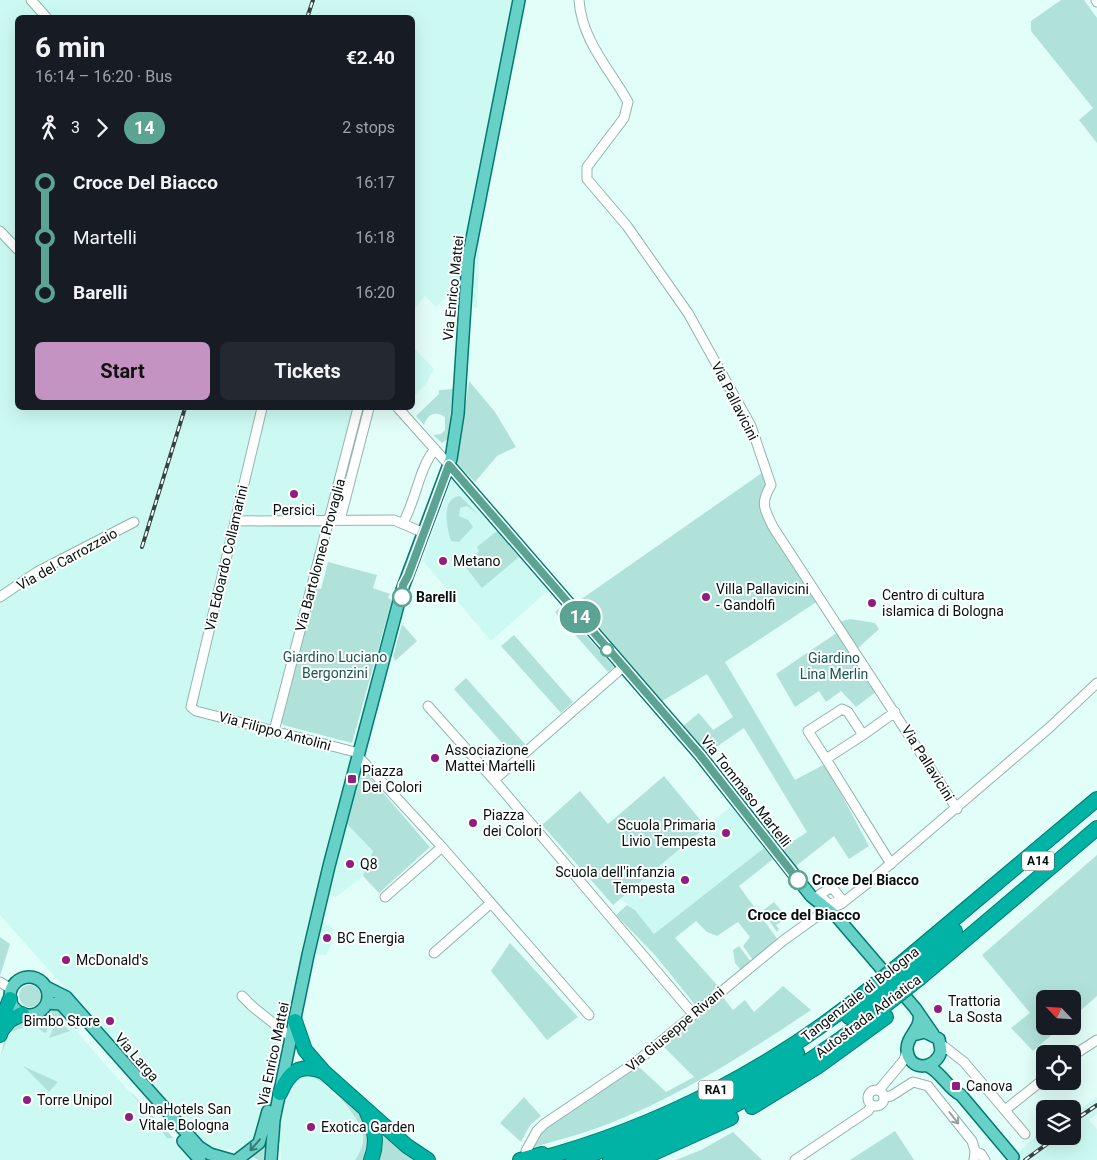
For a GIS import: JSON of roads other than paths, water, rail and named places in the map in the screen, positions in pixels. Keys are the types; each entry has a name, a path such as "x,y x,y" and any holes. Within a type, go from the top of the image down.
{"highway":[{"name":"Tangenziale di Bologna","path":"638,1160 700,1134 784,1088 850,1044 888,995 915,972 1097,799"},
{"name":"Autostrada Adriatica","path":"610,1160 674,1135 752,1096 819,1054 1097,812"},
{"name":"Autostrada Adriatica","path":"915,972 1097,828"},
{"name":"Tangenziale di Bologna","path":"915,972 1097,840"},
{"path":"0,1033 10,994"},
{"name":"Tangenziale di Bologna","path":"527,1157 585,1142 597,1141 666,1114 742,1076 803,1038 888,995"},
{"name":"Autostrada Adriatica","path":"573,1160 610,1148 671,1122 746,1085 888,995"},
{"path":"0,1033 10,1020 22,1014"},
{"path":"295,1021 305,1050 324,1072 412,1150 428,1160"},
{"path":"280,1094 289,1076 298,1069 309,1067 324,1072"},
{"path":"366,1110 375,1134 371,1160"}],"main road":[{"name":"Via Enrico Mattei","path":"271,1160 272,1129 308,955 358,754 402,595 403,585 449,465 458,414 468,259 519,0"},
{"name":"Via Tommaso Martelli","path":"449,465 700,755 811,896 828,909 881,967 919,1014 932,1034"},
{"name":"Via Enrico Mattei","path":"237,1160 255,1148 260,1140 299,979 308,955"},
{"path":"29,977 38,979 46,987 47,1003 43,1010 35,1014 22,1014 14,1008 10,994 19,980 29,977"},
{"name":"Via Larga","path":"46,987 63,995 69,1001 199,1147 210,1154 231,1160"},
{"name":"Via Larga","path":"47,1003 58,1002 65,1008 200,1160"},
{"path":"919,1014 919,1024 908,1044 909,1058 915,1064 928,1066 939,1073 956,1093 961,1095"},
{"path":"913,1035 922,1032 932,1034 940,1052 943,1068 961,1095 1013,1157"},
{"path":"928,1066 935,1063 940,1052"}],"street":[{"path":"31,0 44,15"},
{"name":"Via Pallavicini","path":"579,0 583,21 592,47 628,102 624,118 587,167 587,179 627,226 688,313 751,426 771,485 764,498 764,509 770,521 896,712 956,809"},
{"path":"0,230 15,247"},
{"name":"Via Edoardo Collamarini","path":"192,709 191,701 262,410"},
{"name":"Via Bartolomeo Provaglia","path":"274,731 357,410"},
{"name":"Via Bartolomeo Provaglia","path":"340,520 368,410"},
{"path":"400,410 449,465"},
{"path":"403,523 413,503 430,456 435,449"},
{"path":"235,521 394,520 424,533"},
{"name":"Via del Carrozzaio","path":"0,597 37,572 134,522"},
{"path":"494,780 623,667"},
{"name":"Via Giuseppe Rivani","path":"527,1157 537,1131 544,1124 636,1062 791,934 828,909 841,904 956,809 1097,683"},
{"path":"428,706 494,780 693,1014"},
{"name":"Via Filippo Antolini","path":"192,709 358,754"},
{"path":"863,735 848,712 842,709 808,731 891,864"},
{"path":"826,759 896,712"},
{"path":"358,754 589,1015"},
{"path":"385,897 442,847"},
{"path":"434,953 491,903"},
{"path":"0,982 10,994"},
{"name":"Via Enrico Mattei","path":"242,996 287,1034"},
{"path":"1081,1050 1097,1040"},
{"path":"872,1105 880,1105 882,1094 907,1051"},
{"path":"940,1052 950,1053 959,1057 1026,1134"},
{"path":"898,1067 915,1064"},
{"path":"872,1105 867,1098 873,1090 891,1096 913,1082 929,1087 972,1141 974,1156 981,1154 985,1160"},
{"path":"1004,1110 1036,1085"},
{"path":"795,1160 868,1111 872,1105"}],"railway":[{"path":"308,15 313,0"},
{"path":"142,547 184,410"},
{"path":"1081,1116 1097,1105"},
{"path":"1025,1160 1046,1145"}],"place":[{"name":"Persici","path":"294,494"},
{"name":"Metano","path":"443,561"},
{"name":"Barelli","path":"402,597"},
{"name":"Villa Pallavicini - Gandolfi","path":"706,597"},
{"name":"Centro di cultura islamica di Bologna","path":"872,603"},
{"name":"Associazione Mattei Martelli","path":"435,758"},
{"name":"Piazza Dei Colori","path":"352,779"},
{"name":"Piazza dei Colori","path":"473,823"},
{"name":"Scuola Primaria Livio Tempesta","path":"726,833"},
{"name":"Q8","path":"350,864"},
{"name":"Scuola dell'infanzia Tempesta","path":"685,880"},
{"name":"Croce Del Biacco","path":"798,880"},
{"name":"BC Energia","path":"327,938"},
{"name":"McDonald's","path":"66,960"},
{"name":"Trattoria La Sosta","path":"938,1009"},
{"name":"Bimbo Store","path":"110,1021"},
{"name":"Canova","path":"956,1086"},
{"name":"Torre Unipol","path":"27,1100"},
{"name":"UnaHotels San Vitale Bologna","path":"129,1117"},
{"name":"Exotica Garden","path":"311,1127"}],"district":[{"name":"Croce del Biacco","path":"804,915"}],"park label":[{"name":"Giardino Luciano Bergonzini","path":"335,666"},
{"name":"Giardino Lina Merlin","path":"834,666"}]}
